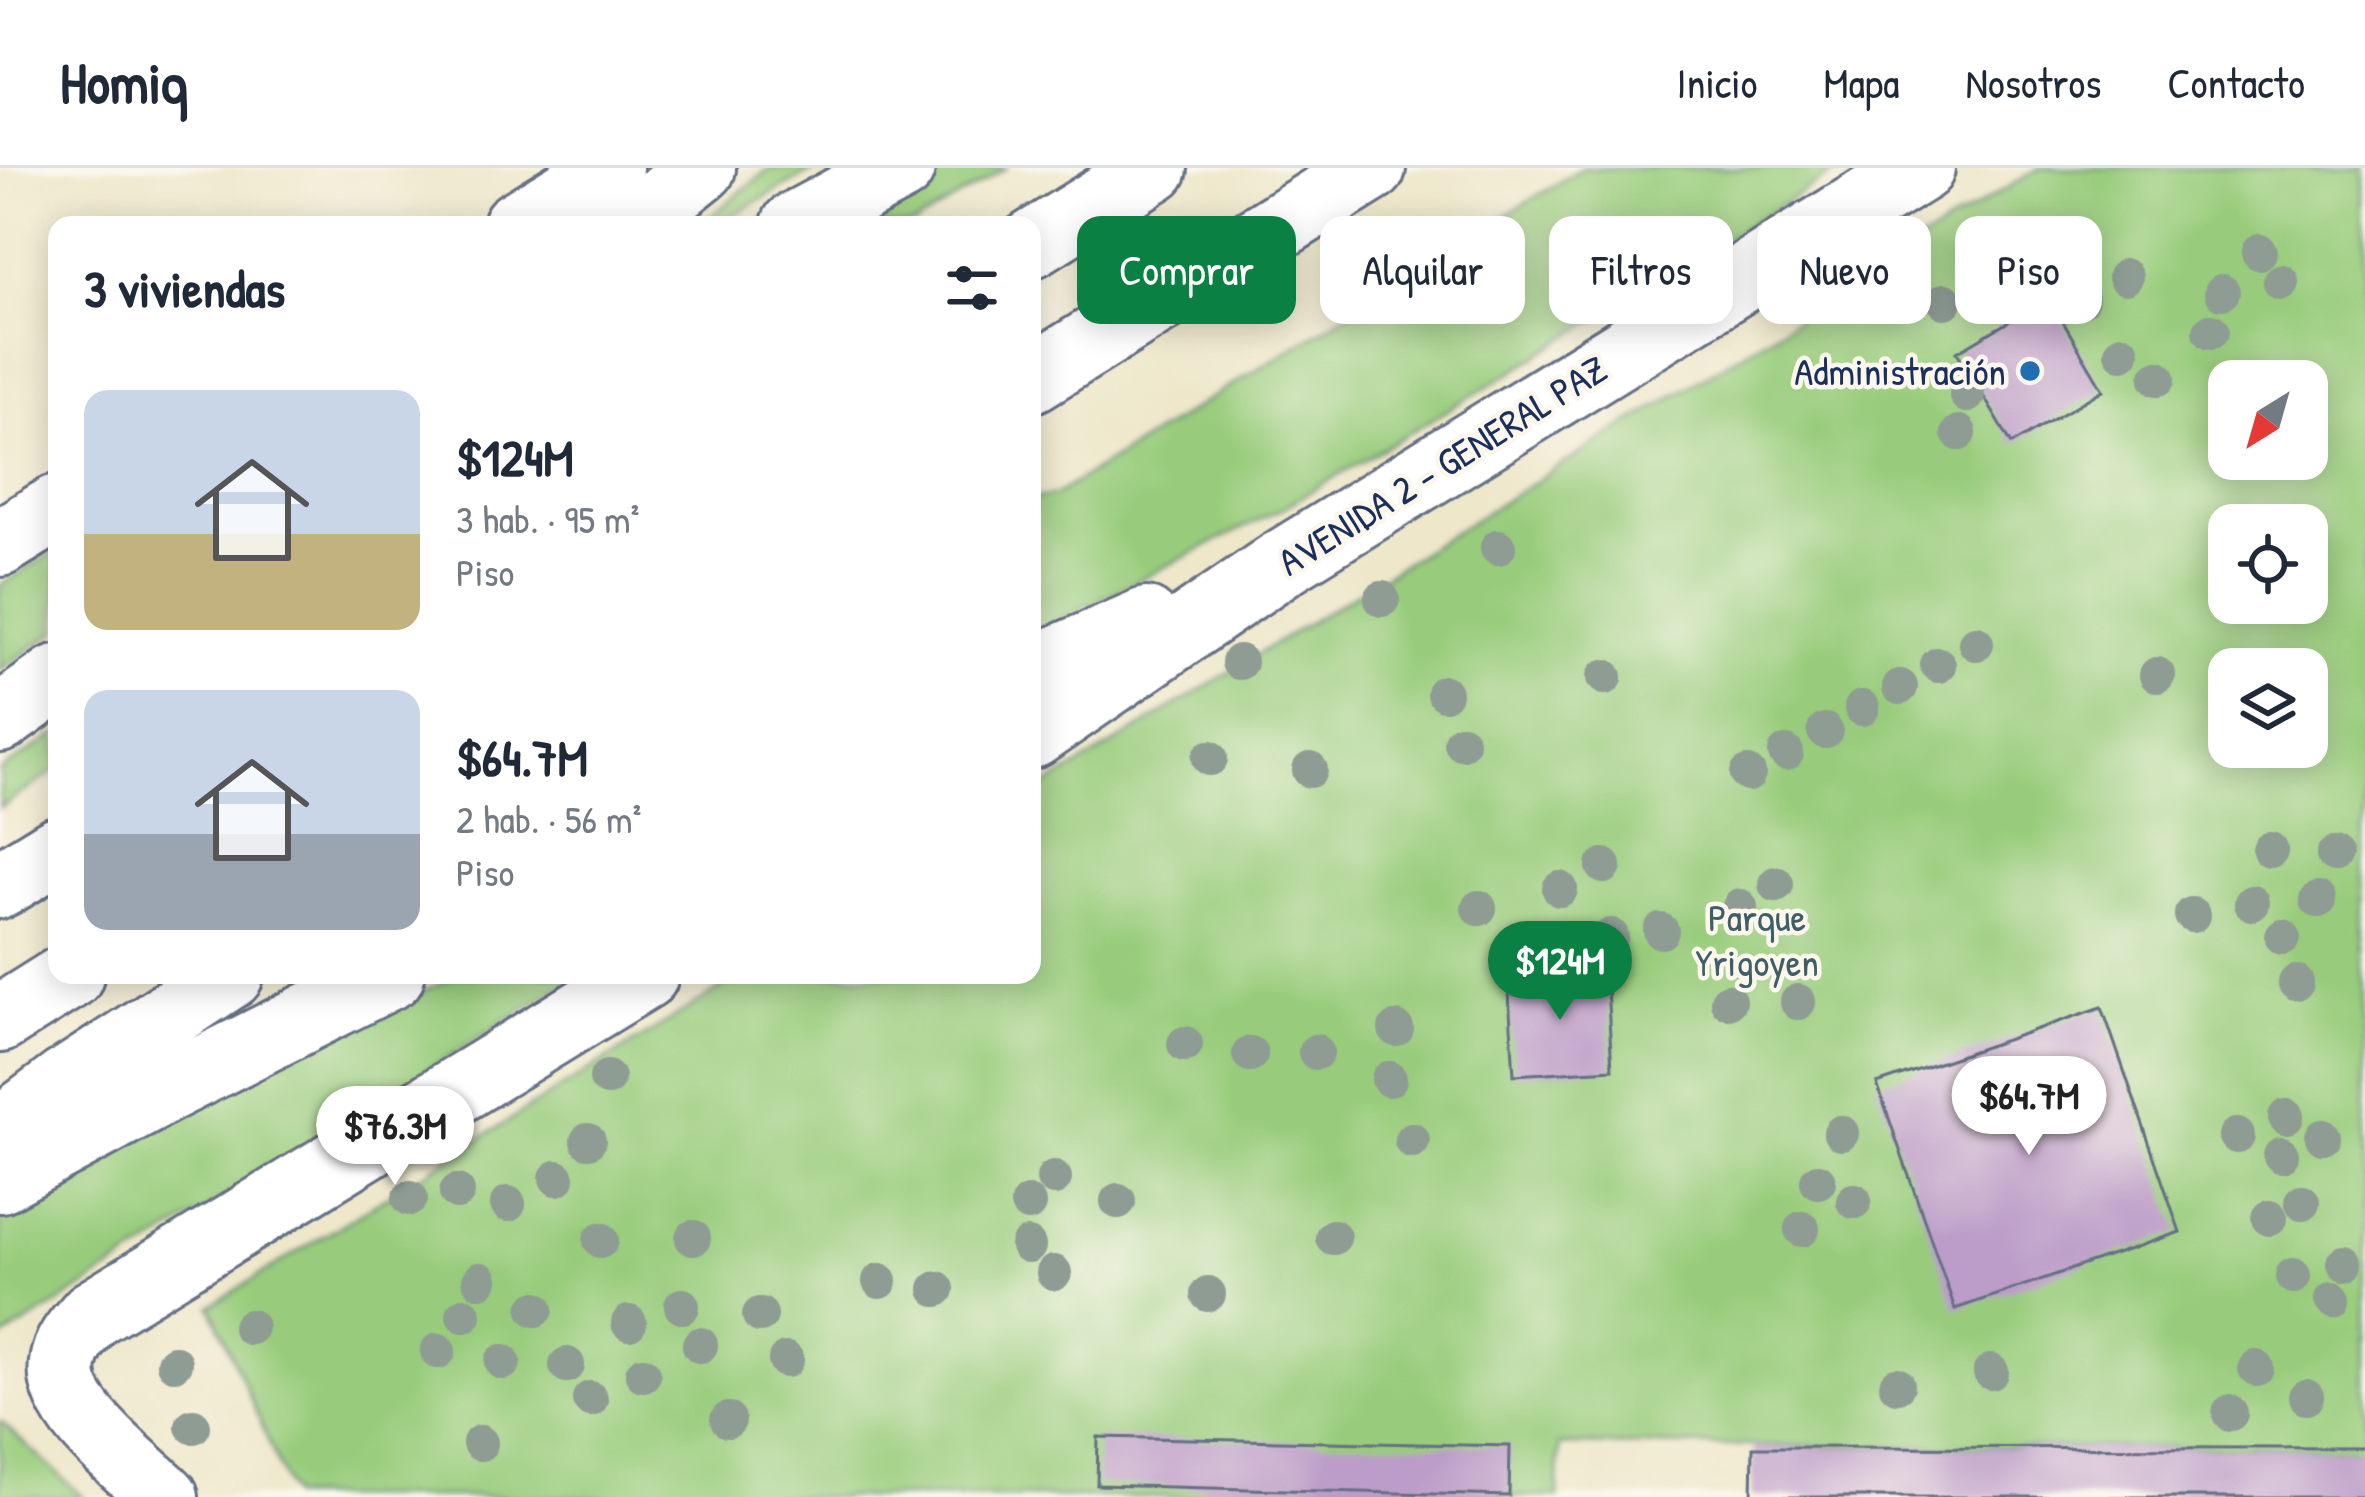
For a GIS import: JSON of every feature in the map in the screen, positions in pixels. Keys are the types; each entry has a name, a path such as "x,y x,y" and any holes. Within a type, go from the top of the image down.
{"main road":[{"path":"531,216 608,168"},
{"path":"641,216 702,168"},
{"path":"812,216 901,168"},
{"path":"1041,238 1154,168"},
{"path":"1041,373 1372,168"},
{"name":"AVENIDA 2 - GENERAL PAZ","path":"1041,729 1282,563 1921,168"},
{"path":"1041,383 1103,335"},
{"path":"0,543 48,514"},
{"path":"1041,666 1282,563"},
{"path":"0,719 48,684"},
{"path":"0,885 48,856"},
{"path":"0,1018 55,984"},
{"path":"0,1131 64,1083 216,984"},
{"path":"0,1179 373,984"},
{"path":"166,1497 93,1428 63,1383 62,1362 71,1339 92,1314 630,984"}],"green space":[{"path":"770,168 818,168 731,216 711,216"},
{"path":"934,168 1006,168 929,216 850,216"},
{"path":"1582,168 1841,168 1733,235 1733,216 1549,216 1549,324 1589,324 1279,510 1041,629 1041,497 1055,495 1331,324 1525,324 1525,216 1505,216"},
{"name":"Parque Yrigoyen","path":"2039,168 2365,168 2365,1448 1559,1445 1558,1497 292,1497 211,1306 729,984 1041,984 1041,789 1788,324 1931,324 1931,235 1955,220 1955,324 2102,324 2102,216 1962,216"},
{"path":"48,556 48,637 0,670 0,585"},
{"path":"48,740 48,776 0,808 0,771"},
{"path":"439,984 564,984 0,1340 0,1213 322,1037"},
{"path":"0,1421 83,1497 0,1497"}],"building":[{"name":"Administración","path":"2005,324 2064,324 2103,390 2012,444 1957,352"},
{"path":"1606,971 1612,1069 1514,1075 1508,978"},
{"path":"2102,1007 2180,1232 1955,1309 1877,1084"},
{"path":"1098,1437 1510,1446 1509,1496 1097,1485"},
{"path":"1753,1447 2365,1448 2365,1497 1752,1497"}],"place":[{"name":"Administración","path":"2030,371"}]}
